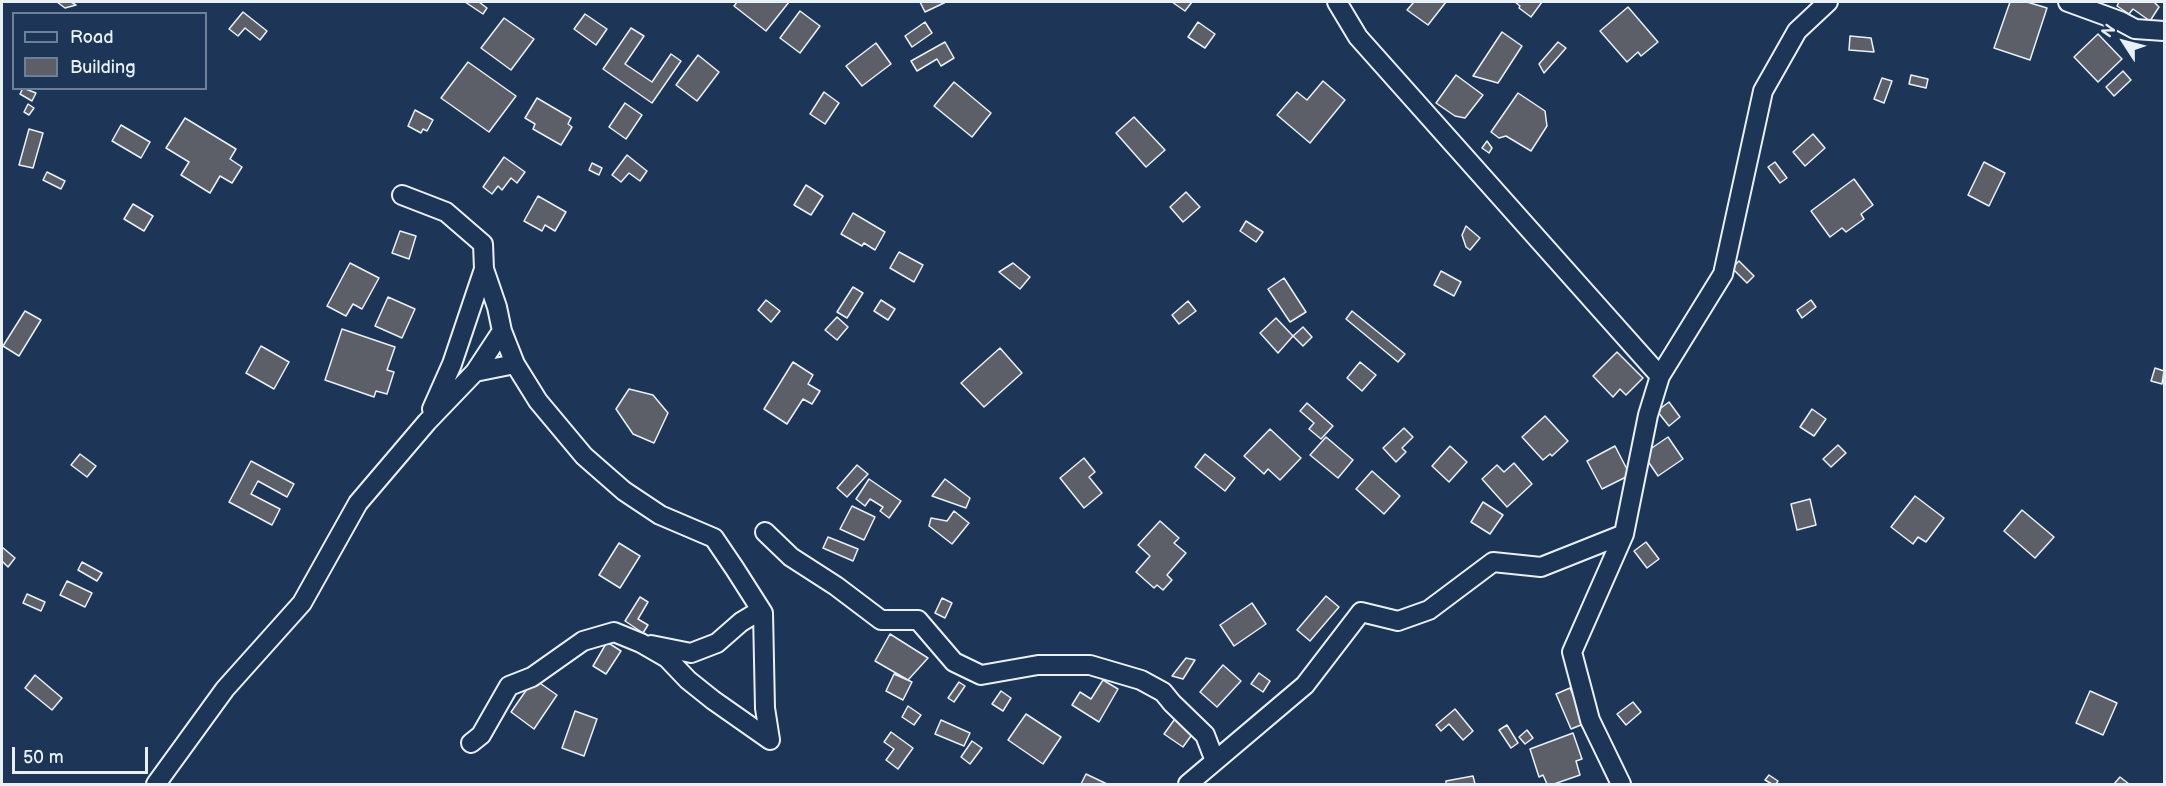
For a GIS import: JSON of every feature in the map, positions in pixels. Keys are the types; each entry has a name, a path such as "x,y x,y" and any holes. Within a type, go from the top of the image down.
{"street":[{"path":"1336,2 1358,38 1660,376"},
{"path":"1621,784 1590,720 1572,652 1624,534 1648,415 1660,376 1723,274 1763,91 1797,31 1828,2"},
{"path":"2068,2 2120,21 2135,29 2164,32"},
{"path":"402,195 446,212 483,244 484,268 502,331 515,364 538,401 584,456 616,484 660,515 714,538 763,613 765,708 770,740 688,680 667,658 615,632 583,641 532,677 509,686 481,735 471,743"},
{"path":"427,422 452,364 484,268"},
{"path":"156,784 225,689 302,603 358,503 427,422 476,372 502,331"},
{"path":"476,372 515,364"},
{"path":"765,532 791,557 836,586 881,620 918,620 954,662 981,675 1038,665 1090,665 1141,680 1163,692 1205,735 1215,761"},
{"path":"1188,784 1305,685 1361,612 1398,621 1429,610 1493,562 1540,567 1624,534"},
{"path":"641,643 691,653 717,643 741,622 761,610"}],"building":[{"path":"57,2 71,2 76,5 65,8"},
{"path":"465,2 479,2 487,8 483,14"},
{"path":"737,2 789,2 766,31 734,6"},
{"path":"920,2 946,2 925,12"},
{"path":"1172,2 1192,2 1185,11"},
{"path":"1414,2 1446,2 1428,25 1407,10"},
{"path":"1515,2 1542,2 1531,17"},
{"path":"2010,2 2027,2 2047,8 2030,60 1994,48"},
{"path":"2119,2 2154,2 2159,7 2150,21 2133,9 2129,14 2117,6"},
{"path":"1628,7 1658,42 1641,56 1638,52 1627,62 1600,31"},
{"path":"800,11 820,26 800,53 780,38"},
{"path":"243,12 267,31 260,40 245,28 238,36 229,29"},
{"path":"585,14 607,29 596,45 574,29"},
{"path":"504,18 534,39 511,70 481,48"},
{"path":"925,22 932,33 912,47 905,36"},
{"path":"1198,22 1215,34 1205,48 1188,37"},
{"path":"631,28 644,36 625,64 652,82 671,54 681,61 652,103 603,69"},
{"path":"1502,32 1522,46 1498,83 1473,76"},
{"path":"2098,34 2122,59 2098,82 2074,57"},
{"path":"1850,36 1871,38 1874,52 1849,50"},
{"path":"945,42 954,58 941,66 937,59 917,71 911,61"},
{"path":"1558,42 1566,48 1544,73 1539,64"},
{"path":"876,43 891,64 862,86 846,66"},
{"path":"698,55 719,72 697,101 676,85"},
{"path":"468,62 516,96 489,132 441,98"},
{"path":"2123,71 2131,80 2114,96 2106,87"},
{"path":"1456,75 1483,95 1465,118 1455,116 1436,103"},
{"path":"1911,75 1928,79 1926,88 1909,84"},
{"path":"1882,78 1892,81 1884,103 1874,99"},
{"path":"1323,81 1345,100 1310,143 1277,115 1297,92 1307,100"},
{"path":"954,82 991,113 972,137 934,106"},
{"path":"22,90 36,93 32,101 20,94"},
{"path":"824,92 839,103 825,124 810,114"},
{"path":"1518,93 1545,111 1547,126 1531,151 1506,136 1499,138 1491,132"},
{"path":"537,98 571,118 568,124 572,127 561,145 533,129 535,124 525,118"},
{"path":"625,103 642,115 626,139 609,127"},
{"path":"28,104 34,108 29,115 24,112"},
{"path":"415,110 433,120 427,131 423,129 421,133 408,126"},
{"path":"1134,117 1165,150 1146,167 1116,133"},
{"path":"185,118 236,149 230,159 242,167 232,183 220,176 210,193 181,175 189,162 166,148"},
{"path":"121,125 150,142 141,158 112,141"},
{"path":"29,129 43,133 33,168 19,165"},
{"path":"1813,134 1825,148 1805,166 1793,152"},
{"path":"1487,141 1492,148 1489,153 1482,148"},
{"path":"627,155 647,171 640,181 629,173 621,182 612,175"},
{"path":"504,157 525,172 517,183 511,178 502,190 498,186 492,194 483,187"},
{"path":"1775,162 1787,178 1780,183 1768,167"},
{"path":"1984,162 2005,173 1989,206 1968,195"},
{"path":"592,163 602,168 599,175 589,170"},
{"path":"47,172 65,181 61,189 43,180"},
{"path":"1854,179 1873,205 1861,214 1864,219 1846,232 1842,228 1830,237 1811,211"},
{"path":"806,185 823,196 811,215 794,205"},
{"path":"1186,192 1200,207 1183,222 1170,207"},
{"path":"538,196 566,212 555,231 545,225 542,231 524,221"},
{"path":"133,204 153,216 144,231 124,219"},
{"path":"853,213 885,232 875,250 864,243 862,246 841,234"},
{"path":"1246,221 1263,232 1256,242 1240,231"},
{"path":"1466,226 1480,238 1470,250 1466,247 1462,235"},
{"path":"400,231 416,236 409,259 392,253"},
{"path":"899,252 923,265 914,282 890,268"},
{"path":"1739,261 1754,276 1747,283 1732,268"},
{"path":"350,263 379,278 362,309 353,304 346,316 327,306"},
{"path":"1013,263 1030,277 1020,289 999,272"},
{"path":"1441,271 1461,282 1454,296 1434,285"},
{"path":"1284,278 1306,312 1290,322 1268,289"},
{"path":"853,287 863,293 847,318 837,312"},
{"path":"388,297 415,309 402,338 375,326"},
{"path":"766,300 780,311 771,322 758,310"},
{"path":"881,300 895,309 888,320 874,311"},
{"path":"1811,300 1816,307 1802,318 1797,310"},
{"path":"1188,301 1196,311 1179,324 1172,315"},
{"path":"25,311 41,320 19,356 3,346"},
{"path":"1352,311 1405,354 1398,362 1346,319"},
{"path":"837,317 848,327 837,340 825,330"},
{"path":"1276,318 1293,336 1278,353 1260,333"},
{"path":"1303,327 1312,337 1303,346 1293,336"},
{"path":"342,329 395,347 387,370 394,372 387,394 376,391 374,397 325,380"},
{"path":"261,346 289,362 274,389 246,373"},
{"path":"1000,348 1022,373 984,407 961,383"},
{"path":"1617,352 1643,378 1626,395 1620,389 1613,397 1593,376"},
{"path":"793,362 813,375 808,384 820,391 812,404 803,399 787,424 764,409"},
{"path":"1360,362 1376,375 1362,391 1347,378"},
{"path":"2155,368 2164,371 2162,384 2151,381"},
{"path":"629,389 653,395 668,413 654,443 633,434 616,409"},
{"path":"1669,402 1680,417 1669,426 1657,411"},
{"path":"1307,403 1333,426 1321,439 1309,429 1314,423 1300,411"},
{"path":"1812,409 1826,419 1814,436 1800,427"},
{"path":"1545,416 1568,441 1552,456 1550,454 1543,460 1522,437"},
{"path":"1404,428 1413,437 1402,448 1406,452 1396,462 1383,448"},
{"path":"1270,429 1301,458 1280,480 1268,469 1264,474 1244,456"},
{"path":"1326,437 1353,460 1338,478 1310,455"},
{"path":"1668,437 1683,459 1658,476 1643,454"},
{"path":"1838,445 1846,453 1831,467 1823,459"},
{"path":"1450,446 1467,462 1449,482 1432,466"},
{"path":"1615,446 1630,475 1602,489 1587,461"},
{"path":"80,454 96,466 87,477 71,465"},
{"path":"1205,454 1235,478 1225,491 1195,467"},
{"path":"1084,458 1095,472 1089,477 1102,493 1084,508 1060,478"},
{"path":"251,461 294,484 287,497 258,481 251,494 280,509 272,525 229,502"},
{"path":"1514,463 1532,484 1507,507 1482,479 1497,465 1504,472"},
{"path":"857,465 868,474 847,497 837,488"},
{"path":"1372,471 1400,496 1384,514 1356,489"},
{"path":"869,479 901,501 889,518 880,511 883,507 870,499 865,506 856,499"},
{"path":"945,479 970,498 966,508 932,496"},
{"path":"1915,496 1944,518 1926,542 1918,537 1913,544 1891,527"},
{"path":"1810,499 1816,525 1797,530 1791,504"},
{"path":"1483,502 1503,515 1490,534 1471,522"},
{"path":"852,506 875,517 864,540 840,529"},
{"path":"2022,510 2054,537 2035,558 2004,531"},
{"path":"954,511 969,523 952,544 929,526 931,518 947,521"},
{"path":"1160,521 1179,538 1174,543 1186,553 1167,575 1172,580 1163,590 1157,585 1154,588 1136,572 1150,556 1138,545"},
{"path":"828,537 858,549 853,561 823,548"},
{"path":"1646,542 1659,559 1647,568 1634,551"},
{"path":"619,543 640,556 620,588 599,575"},
{"path":"2,547 15,558 8,567 2,561"},
{"path":"82,562 102,573 97,581 78,570"},
{"path":"67,581 92,593 85,607 60,595"},
{"path":"27,594 45,602 41,611 23,603"},
{"path":"1326,596 1339,607 1310,641 1297,630"},
{"path":"640,597 648,602 638,619 648,625 643,633 625,621"},
{"path":"942,598 952,603 945,618 935,613"},
{"path":"1252,603 1266,624 1234,646 1220,625"},
{"path":"890,634 928,658 908,680 875,661"},
{"path":"607,642 621,651 606,674 593,666"},
{"path":"1186,658 1195,660 1183,679 1172,676"},
{"path":"1223,665 1241,681 1217,707 1200,692"},
{"path":"1259,673 1270,681 1263,692 1251,684"},
{"path":"894,674 912,682 903,700 886,691"},
{"path":"35,675 62,698 52,710 25,688"},
{"path":"534,679 557,695 534,729 511,712"},
{"path":"1103,680 1118,689 1099,722 1072,705 1080,692 1091,699"},
{"path":"959,682 965,686 954,702 948,698"},
{"path":"1570,688 1586,723 1571,729 1556,694"},
{"path":"1001,691 1011,698 1003,711 992,704"},
{"path":"2090,691 2117,703 2103,735 2076,723"},
{"path":"1633,702 1641,712 1626,725 1617,714"},
{"path":"908,706 921,715 914,725 902,717"},
{"path":"1455,709 1473,731 1463,740 1449,724 1441,731 1436,725"},
{"path":"575,711 597,719 584,756 562,748"},
{"path":"1026,714 1061,737 1043,764 1008,740"},
{"path":"1177,716 1196,729 1183,747 1164,734"},
{"path":"941,720 970,733 964,746 935,734"},
{"path":"1507,725 1518,743 1511,748 1499,730"},
{"path":"1527,730 1533,738 1525,744 1519,737"},
{"path":"891,732 913,748 898,769 886,760 894,749 884,742"},
{"path":"1573,733 1582,759 1576,761 1580,775 1554,784 1547,784 1543,775 1539,777 1530,749"},
{"path":"972,741 982,748 970,764 961,757"},
{"path":"1086,774 1107,784 1081,784"},
{"path":"1769,775 1778,781 1776,784 1765,780"},
{"path":"1473,776 1475,784 1446,784 1446,781"},
{"path":"2120,777 2129,784 2114,784"}]}
